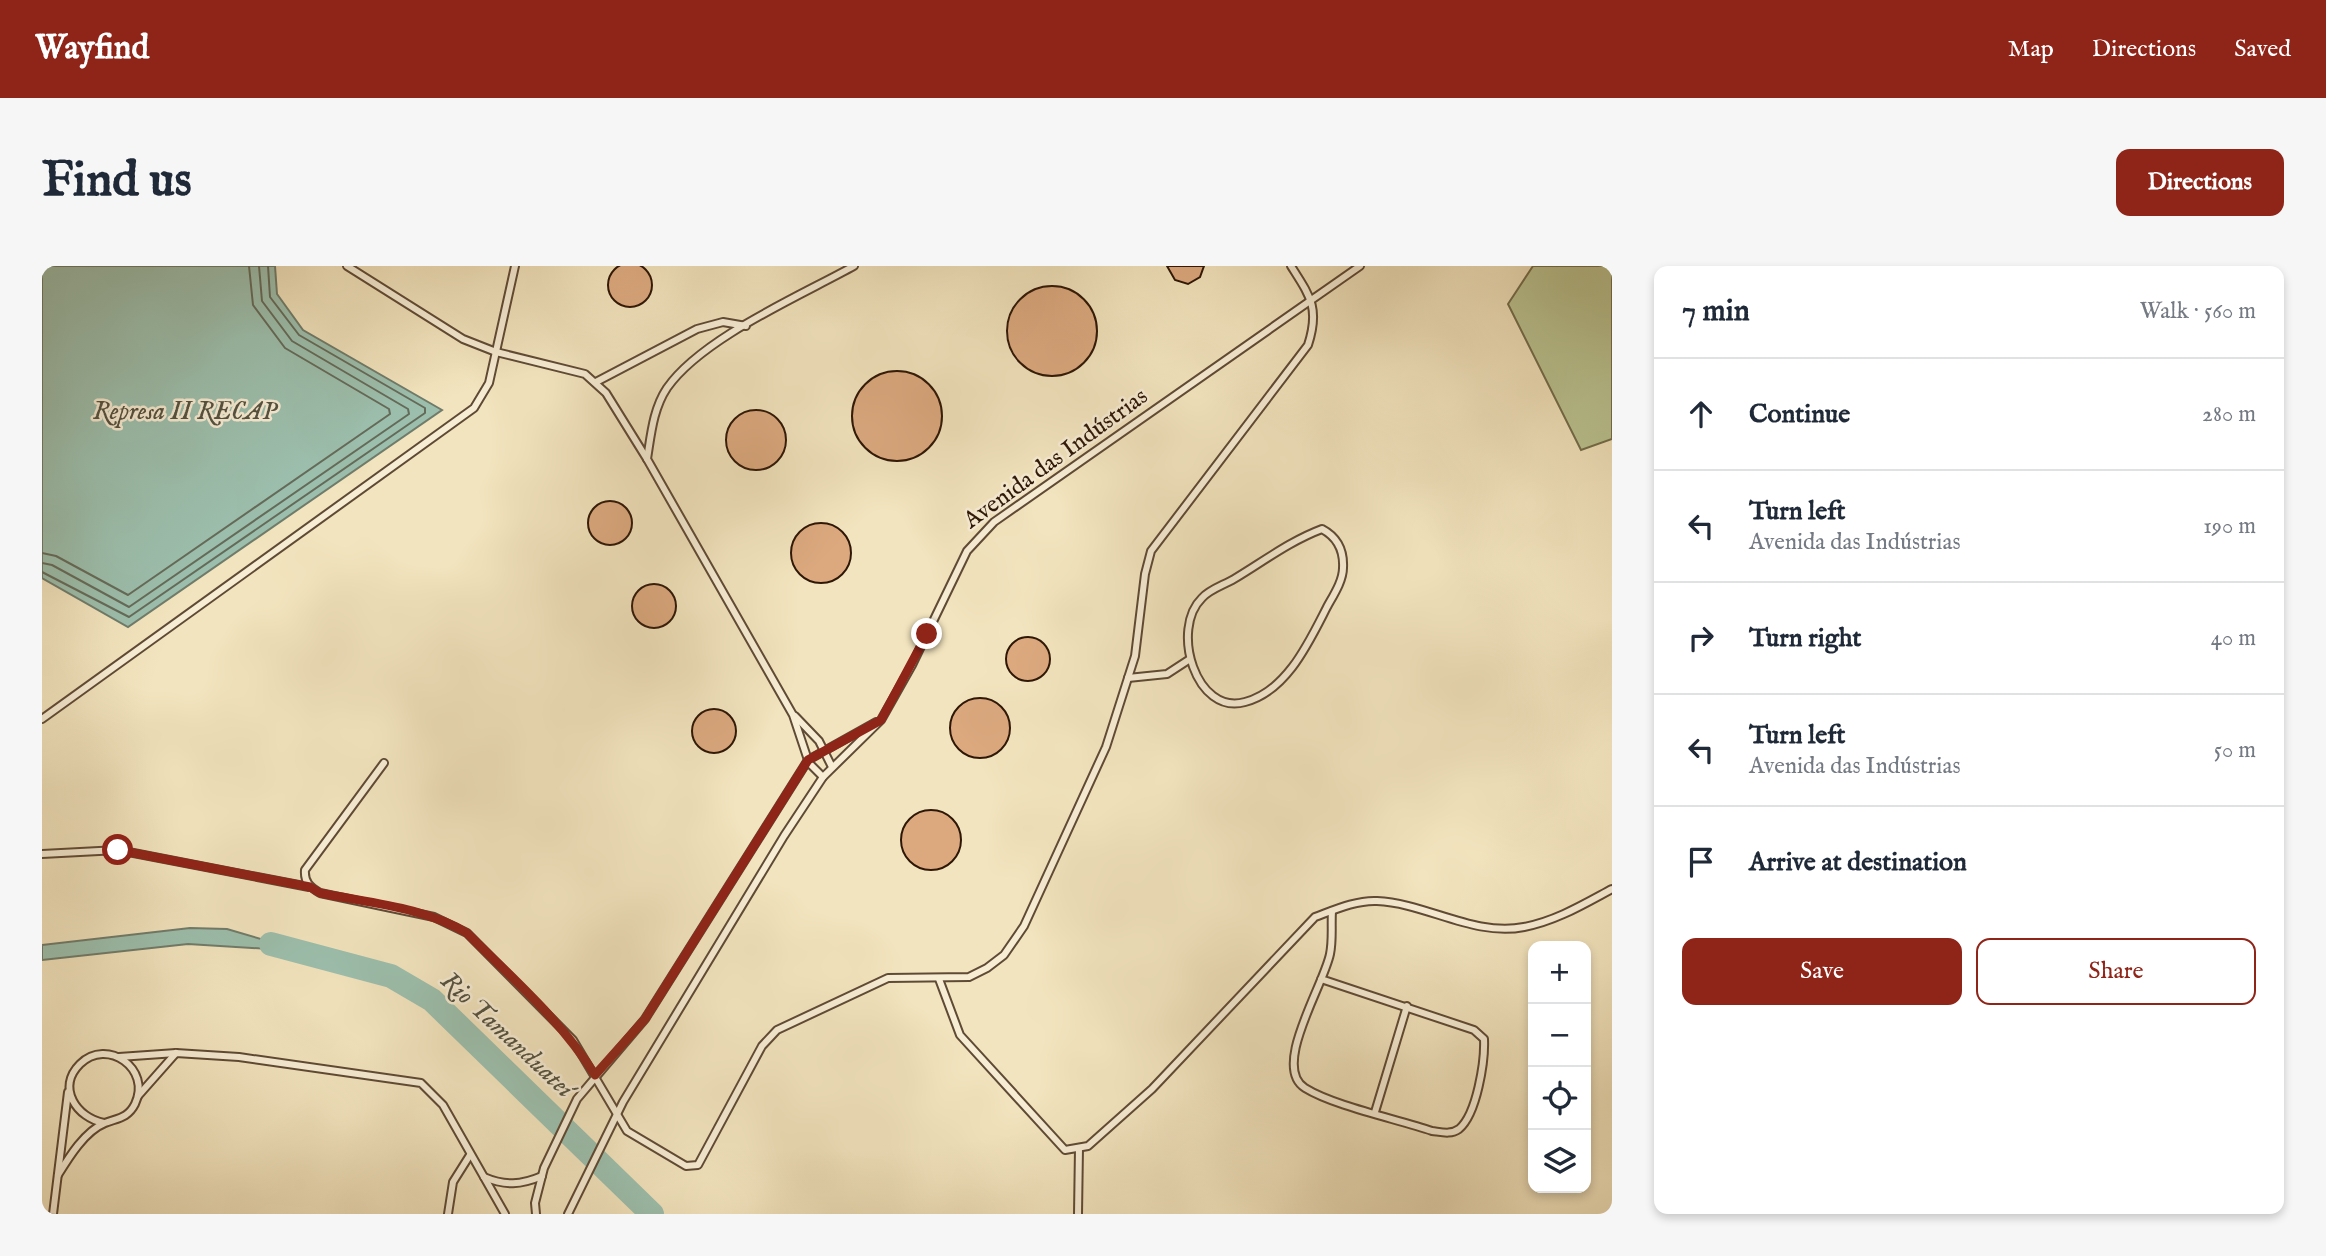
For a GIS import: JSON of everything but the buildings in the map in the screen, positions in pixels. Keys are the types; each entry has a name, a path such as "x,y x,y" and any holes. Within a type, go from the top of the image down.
{"lane":[{"path":"348,266 463,339 496,352 573,369 596,382 648,459 793,715 808,760 823,777"},
{"path":"42,719 474,408 489,383 515,266"},
{"path":"648,459 655,414 666,390 682,369 746,326 854,266"},
{"path":"42,854 118,850 310,887 320,893 434,917 467,933 573,1040 627,1131 686,1166 698,1165 762,1046 777,1030 888,978 968,977 987,968 1004,954 1024,926 1106,747 1128,678 1151,551 1300,358 1313,330 1312,300 1290,266"},
{"name":"Avenida das Indústrias","path":"568,1214 616,1115 777,847 823,777 881,720 912,665 967,551 982,531 1360,266"},
{"path":"596,382 697,329 723,322 746,326"},
{"path":"1322,528 1333,534 1342,550 1343,570 1307,646 1287,674 1249,701 1231,705 1212,697 1191,659 1186,644 1192,614 1202,597 1296,538 1322,528"},
{"path":"1128,678 1167,674 1191,659"},
{"path":"793,715 824,749 832,767"},
{"path":"536,1214 542,1176 550,1151 577,1098 645,1019 808,760 881,720"},
{"path":"310,887 305,870 384,764"},
{"path":"939,979 960,1035 978,1058 1065,1150 1088,1146 1152,1089 1315,917 1376,901 1481,926 1522,928 1560,916 1612,889"},
{"path":"1321,979 1475,1030 1484,1039 1485,1057 1471,1112 1460,1128 1450,1133 1432,1131 1328,1098 1303,1087 1294,1077 1294,1050 1330,955 1332,911"},
{"path":"1376,1112 1407,1006"},
{"path":"58,1175 74,1150 104,1123 125,1116 176,1053"},
{"path":"53,1214 62,1127 71,1080 81,1063 89,1057 109,1054 118,1056 176,1053 327,1067 421,1083 437,1096 505,1214"},
{"path":"118,1056 136,1073 138,1097"},
{"path":"71,1080 70,1092 80,1114 90,1120 104,1123"},
{"path":"1078,1214 1079,1148"},
{"path":"448,1214 453,1182 470,1156"},
{"path":"484,1177 500,1184 511,1184 528,1182 542,1176"}],"shaded area":[{"path":"1533,266 1612,266 1612,439 1581,450 1508,304"}],"water":[{"name":"Represa II RECAP","path":"42,266 275,266 277,294 303,330 442,410 128,627 42,578"},
{"path":"190,928 227,929 302,951 188,944 42,960 42,945"}],"waterway":[{"name":"Rio Tamanduateí","path":"271,944 391,976 432,1000 652,1214"}],"route":[{"path":"118,850 310,887 320,893 416,912 454,925 467,933 554,1019 573,1040 595,1075 645,1019 808,760 881,720 927,634"}]}
